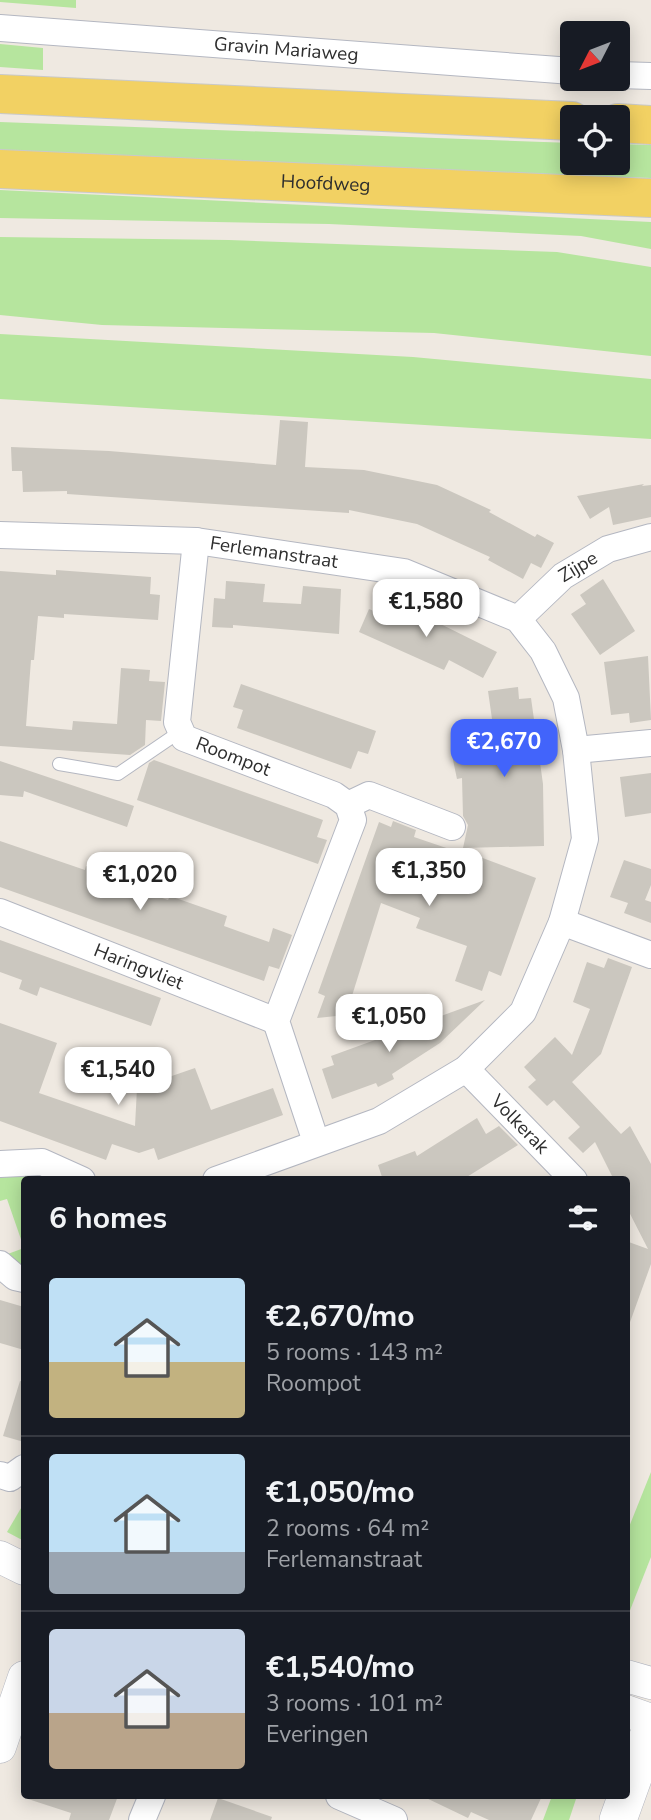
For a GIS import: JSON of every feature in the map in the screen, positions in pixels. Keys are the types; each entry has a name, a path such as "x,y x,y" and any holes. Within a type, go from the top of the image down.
{"main road":[{"path":"0,93 560,120"},
{"path":"630,124 651,125"},
{"name":"Hoofdweg","path":"0,169 651,198"},
{"path":"630,1787 651,1728"},
{"path":"618,1820 626,1799"}],"street":[{"name":"Gravin Mariaweg","path":"0,28 560,70"},
{"path":"630,75 651,76"},
{"name":"Ferlemanstraat","path":"0,535 195,541 404,572 518,619 543,651 566,698 576,750 585,839 562,922 523,1012 466,1069 379,1121 227,1176"},
{"name":"Zijpe","path":"518,619 563,576 608,549 651,537"},
{"name":"Roompot","path":"195,541 177,722 184,738 334,795 348,805"},
{"path":"576,750 651,743"},
{"path":"316,1142 276,1021 353,820 348,805 369,795 453,827"},
{"name":"Haringvliet","path":"0,912 276,1021"},
{"path":"562,922 651,955"},
{"name":"Volkerak","path":"466,1069 570,1176"},
{"path":"0,1164 42,1162 73,1176"},
{"path":"0,1264 21,1278"},
{"path":"0,1475 10,1478 21,1470"},
{"path":"0,1557 21,1568"},
{"path":"0,1580 21,1590"},
{"path":"630,1677 651,1683"},
{"path":"0,1747 21,1686"},
{"path":"630,1712 651,1720"},
{"path":"142,1820 151,1799"},
{"path":"346,1799 394,1820"}],"lane":[{"path":"59,764 118,774 181,731"}],"green space":[{"path":"76,0 76,8 0,2"},
{"path":"0,44 43,48 43,70 0,67"},
{"path":"0,122 560,143 560,175 295,166 0,150"},
{"path":"630,144 651,145 651,178 562,175 630,175"},
{"path":"0,190 651,222 651,249 581,236 329,224 0,218"},
{"path":"0,237 229,240 557,252 651,267 651,356 434,333 102,325 0,315"},
{"path":"0,334 413,357 651,379 651,439 0,399"},
{"path":"32,1170 49,1176 21,1176 21,1239 7,1199 0,1201 0,1177"},
{"path":"21,1249 21,1268 5,1255"},
{"path":"651,1472 651,1557 630,1610 630,1524"},
{"path":"21,1508 21,1539 7,1532"},
{"path":"551,1799 576,1799 569,1820 543,1820"}],"building":[{"path":"280,420 308,422 305,467 364,470 437,485 491,510 489,512 535,537 537,534 554,543 541,568 531,563 523,579 488,560 490,557 417,524 349,510 349,513 111,497 67,494 67,491 23,492 22,471 12,471 11,447 109,451 276,465"},
{"path":"644,484 642,486 651,485 651,517 613,525 609,507 590,519 577,496"},
{"path":"56,570 151,577 150,594 160,595 158,620 64,614 64,618 38,616 34,660 31,660 26,726 72,730 73,721 117,724 121,668 150,670 149,681 165,682 161,721 146,720 145,745 130,755 0,746 0,571 56,575"},
{"path":"603,579 635,631 600,655 571,614 586,604 580,595"},
{"path":"226,581 265,584 263,602 301,604 303,586 341,589 339,634 233,625 233,628 212,627 214,598 225,599"},
{"path":"386,597 497,652 483,678 449,660 444,670 359,632 369,609 379,613"},
{"path":"648,656 651,720 630,723 629,713 611,715 604,662"},
{"path":"241,684 376,731 368,754 358,751 351,769 237,728 243,710 233,707"},
{"path":"518,687 519,699 531,698 543,784 544,846 463,848 468,825 463,816 462,778 457,779 452,755 496,747 488,691"},
{"path":"154,760 323,820 317,837 327,840 318,864 137,800 149,763"},
{"path":"0,761 134,806 127,827 24,791 23,797 0,795"},
{"path":"651,773 651,813 625,817 620,777"},
{"path":"393,821 416,830 414,837 464,854 464,851 536,878 501,976 489,971 482,991 455,981 467,946 416,928 420,918 381,903 346,1015 317,1018 325,996 318,993 379,822 391,827"},
{"path":"0,841 85,870 86,866 106,873 104,878 168,900 170,896 227,916 224,926 269,942 273,928 292,935 279,969 269,966 264,981 0,887"},
{"path":"624,860 651,869 651,885 645,900 651,902 651,923 624,913 628,903 610,897"},
{"path":"0,940 161,998 151,1026 40,987 37,996 19,989 22,980 0,972"},
{"path":"608,958 632,967 601,1054 572,1082 621,1134 630,1126 651,1164 651,1264 630,1322 630,1242 648,1249 630,1214 630,1176 612,1176 595,1142 583,1153 568,1138 580,1127 554,1100 547,1106 528,1087 536,1080 524,1067 555,1037 572,1055 590,1009 573,1002 587,962 604,968"},
{"path":"485,1000 440,1043 392,1074 394,1079 378,1087 376,1083 332,1099 322,1069 334,1065 331,1056"},
{"path":"0,1023 57,1043 39,1093 135,1126 137,1088 195,1068 211,1110 273,1088 283,1115 158,1160 154,1148 139,1153 112,1144 106,1160 0,1121"},
{"path":"477,1118 486,1134 499,1126 518,1145 468,1176 382,1176 378,1165 415,1151 417,1156"},
{"path":"0,1300 21,1306 21,1349 0,1343"},
{"path":"20,1381 21,1381 21,1441 3,1436"},
{"path":"28,1799 117,1799 109,1820 69,1820 71,1813"},
{"path":"218,1799 272,1817 271,1820 210,1820"},
{"path":"428,1799 541,1799 531,1820 489,1820 471,1812 468,1818"}]}
